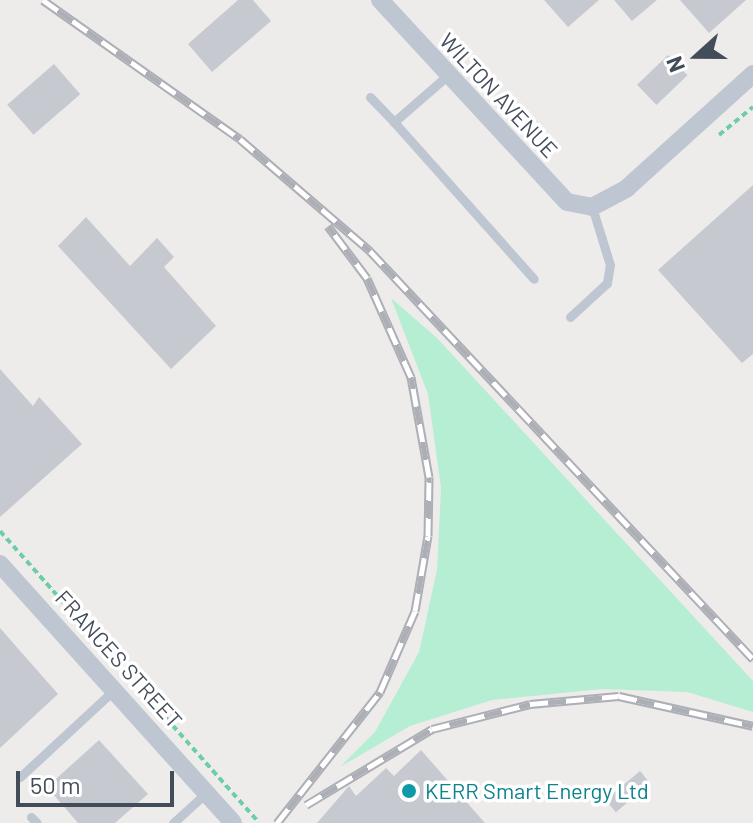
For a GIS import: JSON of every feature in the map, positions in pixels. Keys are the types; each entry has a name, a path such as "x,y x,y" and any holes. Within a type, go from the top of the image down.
{"street":[{"name":"WILTON AVENUE","path":"380,0 567,202 592,207"},
{"path":"592,207 627,188 753,74"},
{"name":"FRANCES STREET","path":"0,564 233,823"}],"lane":[{"path":"394,122 448,75"},
{"path":"370,97 534,279"},
{"path":"570,317 607,283 610,265 592,207"},
{"path":"20,777 114,690"},
{"path":"173,823 206,793"}],"path":[{"path":"719,135 753,107"},
{"path":"0,531 259,823"}],"green space":[{"path":"391,298 437,338 753,681 753,712 687,692 602,689 492,700 410,726 340,767 375,732 419,652 437,570 441,488 428,394"}],"building":[{"path":"238,0 253,0 271,21 212,72 188,44"},
{"path":"544,0 599,0 568,27"},
{"path":"614,0 657,0 632,21"},
{"path":"680,0 746,0 709,33"},
{"path":"668,55 687,75 657,105 637,85"},
{"path":"54,64 80,94 33,135 7,105"},
{"path":"753,185 753,354 742,363 658,270"},
{"path":"86,217 130,266 157,238 174,257 164,267 216,326 171,369 58,246"},
{"path":"0,369 33,406 39,397 82,444 0,517"},
{"path":"0,628 58,694 0,748"},
{"path":"99,740 148,794 115,823 78,823 47,787"},
{"name":"KERR Smart Energy Ltd","path":"421,750 485,823 317,823 349,786 356,796 386,768 394,776"},
{"path":"640,771 650,783 616,812 606,800"}],"railway":[{"path":"43,0 240,139 370,251 753,659"},
{"path":"277,823 380,692 415,611 428,536 429,477 411,377 367,278 328,226"},
{"path":"306,805 432,729 530,704 619,696 753,726"}],"place":[{"name":"KERR Smart Energy Ltd","path":"409,791"}]}
